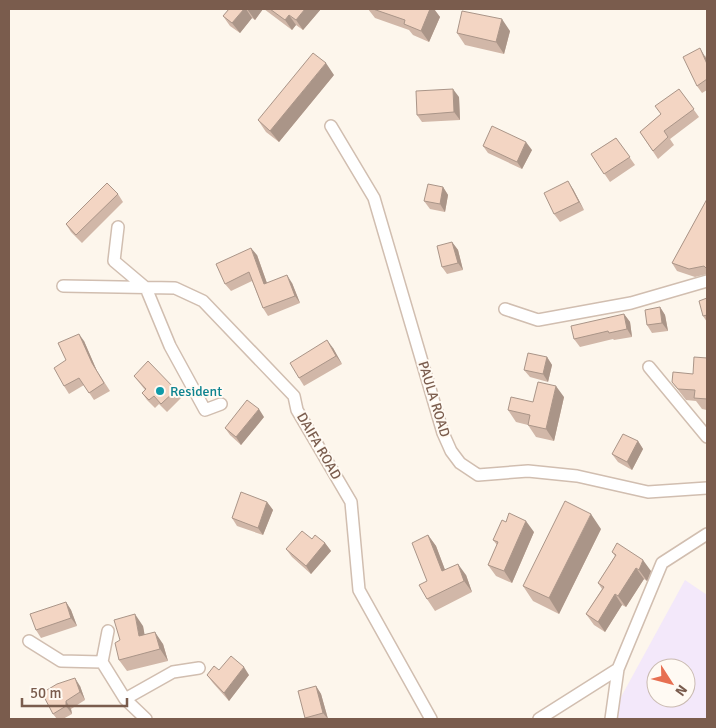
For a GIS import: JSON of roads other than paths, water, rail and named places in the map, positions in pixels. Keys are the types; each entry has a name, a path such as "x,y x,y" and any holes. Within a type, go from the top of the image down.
{"street":[{"name":"PAULA ROAD","path":"331,126 374,198 443,434 460,463 478,475 528,471 577,476 648,492 707,488"},
{"path":"118,227 114,261 146,288 170,346 205,410 221,404"},
{"path":"505,309 538,320 630,303 707,281"},
{"name":"DAIFA ROAD","path":"63,286 174,288 203,301 294,396 297,410 351,502 359,590 431,719"},
{"path":"649,367 707,436"},
{"path":"611,719 618,668 662,563 707,534"},
{"path":"108,631 102,662 125,700 146,719"},
{"path":"29,641 61,660 102,662"},
{"path":"125,700 173,672 198,668"},
{"path":"539,719 618,668"}],"place":[{"name":"Resident","path":"160,391"}]}
